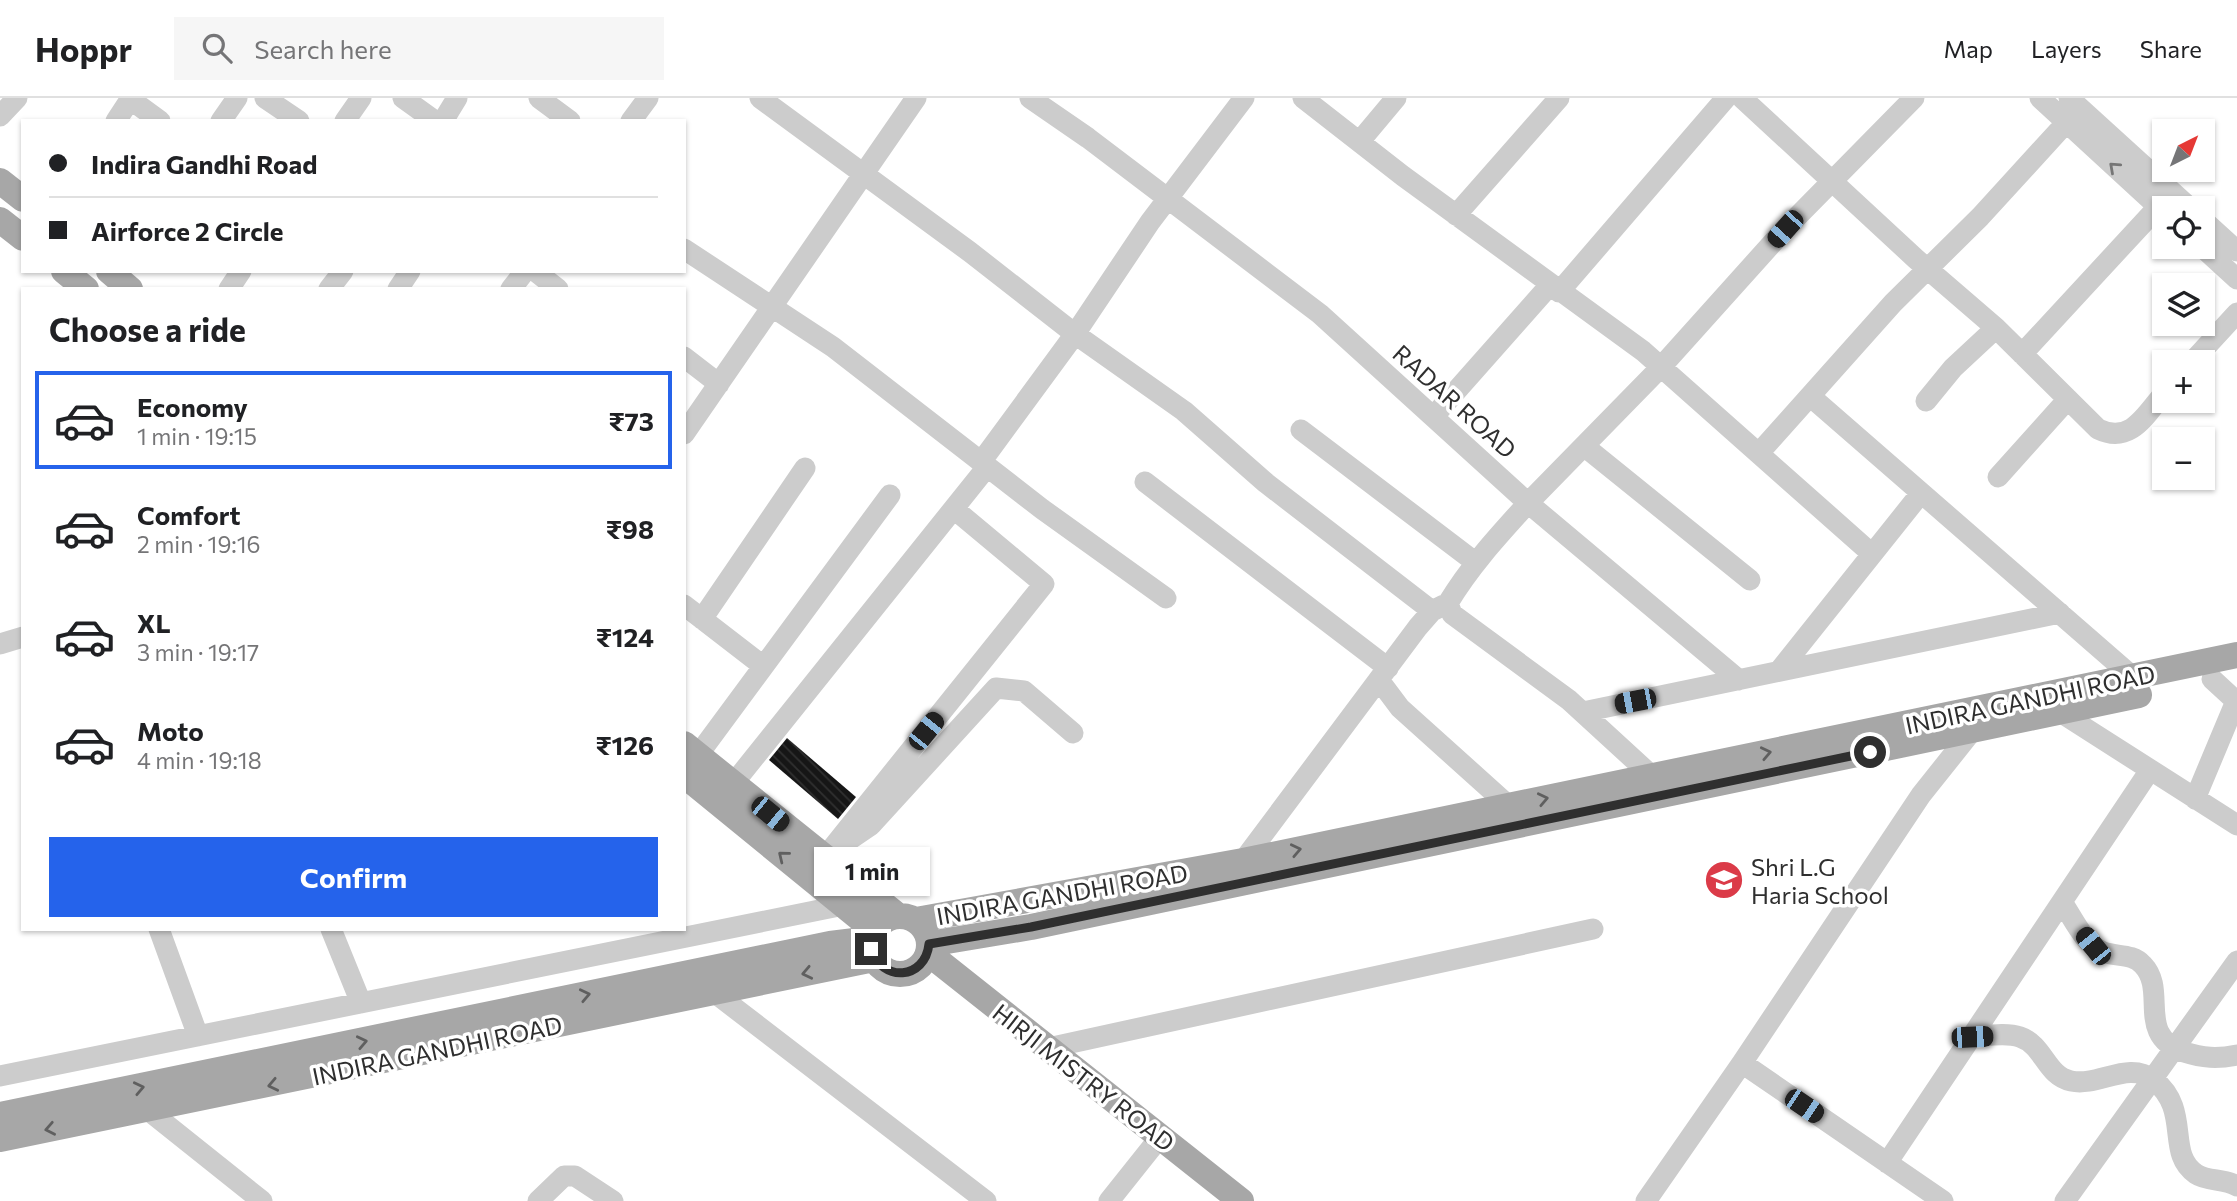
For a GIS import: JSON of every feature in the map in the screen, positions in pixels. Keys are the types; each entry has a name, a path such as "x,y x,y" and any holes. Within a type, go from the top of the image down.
{"main road":[{"path":"0,181 21,197"},
{"path":"0,220 21,236"},
{"path":"66,273 84,287"},
{"name":"INDIRA GANDHI ROAD","path":"907,918 1242,861 1653,777 1969,721 2060,712 2215,673 2237,655"},
{"name":"INDIRA GANDHI ROAD","path":"925,955 1031,927 1969,721 2038,697 2134,678 2215,673"},
{"path":"2038,697 2060,712"},
{"path":"689,758 733,785 907,918 923,926 925,955 899,974 889,972 873,943 844,905 689,758"},
{"path":"873,943 889,917 907,918"},
{"name":"INDIRA GANDHI ROAD","path":"0,1139 715,993 873,943"},
{"name":"INDIRA GANDHI ROAD","path":"0,1115 830,944 873,943"},
{"name":"HIRJI MISTRY ROAD","path":"925,955 1048,1048 1217,1201"},
{"name":"HIRJI MISTRY ROAD","path":"925,955 1155,1144 1241,1201"}],"street":[{"path":"0,116 17,98"},
{"path":"222,119 237,98"},
{"path":"265,98 296,119"},
{"path":"346,119 361,98"},
{"path":"403,98 432,119"},
{"path":"444,119 457,98"},
{"path":"539,98 567,119"},
{"path":"632,119 648,98"},
{"path":"760,98 1074,334 1184,411 1266,484 1452,614 1583,712 1653,777"},
{"path":"686,431 916,98"},
{"name":"RADAR ROAD","path":"1030,98 1168,198 1320,314 1528,503 1739,680"},
{"path":"733,785 954,509 1168,198 1244,98"},
{"path":"1303,98 1661,366 1872,554"},
{"path":"1360,141 1396,98"},
{"path":"1456,215 1559,98"},
{"path":"1434,416 1555,288 1727,98"},
{"path":"1742,98 1996,328 2098,429 2112,436 2128,432 2152,406"},
{"path":"1242,861 1383,674 1475,562 1528,503 1661,366 1785,229 1914,98"},
{"path":"2040,98 2152,202"},
{"path":"2070,98 2177,196"},
{"path":"117,119 131,99 157,119"},
{"path":"1759,453 1927,268 1980,217 2065,124"},
{"path":"2022,354 2152,219"},
{"path":"2215,231 2237,251"},
{"path":"686,250 833,347 984,464 1166,598"},
{"path":"2215,259 2237,279"},
{"path":"538,273 555,287"},
{"path":"2203,350 2237,313"},
{"path":"1926,401 1953,368 1996,328"},
{"path":"686,359 719,384"},
{"path":"1810,396 2134,678"},
{"path":"1998,477 2068,399"},
{"path":"1301,430 1475,562"},
{"path":"1584,446 1751,580"},
{"path":"702,619 805,468"},
{"path":"1145,482 1383,674 1401,708 1509,806"},
{"path":"1779,671 1922,493"},
{"path":"689,758 763,666 890,495"},
{"path":"825,857 1044,584 954,509"},
{"path":"686,607 763,666"},
{"path":"1583,712 2060,613"},
{"path":"0,644 21,638"},
{"path":"2195,799 2236,702 2215,673"},
{"path":"825,857 871,825 996,688 1024,691 1073,733"},
{"path":"2060,712 2237,825"},
{"path":"1646,1201 1742,1063 1969,721"},
{"path":"1887,1163 2150,770"},
{"path":"2062,902 2093,946 2104,952 2132,957 2142,964 2151,985 2158,1032 2175,1048 2203,1058 2237,1055"},
{"path":"0,1076 844,905"},
{"path":"1048,1048 1593,929"},
{"path":"160,931 198,1036"},
{"path":"332,931 361,1003"},
{"path":"2064,1201 2237,961"},
{"path":"715,993 986,1201"},
{"path":"1972,1037 2018,1036 2031,1042 2062,1079 2075,1082 2133,1072 2152,1079 2174,1102 2180,1152 2187,1165 2197,1175 2237,1186"},
{"path":"1742,1063 1943,1201"},
{"path":"148,1110 262,1201"},
{"path":"1109,1201 1155,1144"},
{"path":"538,1201 551,1185 564,1176 575,1176 613,1201"}],"building":[{"path":"787,738 856,797 838,819 769,760"}],"place":[{"name":"Shri L.G Haria School","path":"1724,880"}],"route":[{"path":"871,949 880,967 889,972 909,973 924,962 929,944 1031,927 1870,752"}]}
